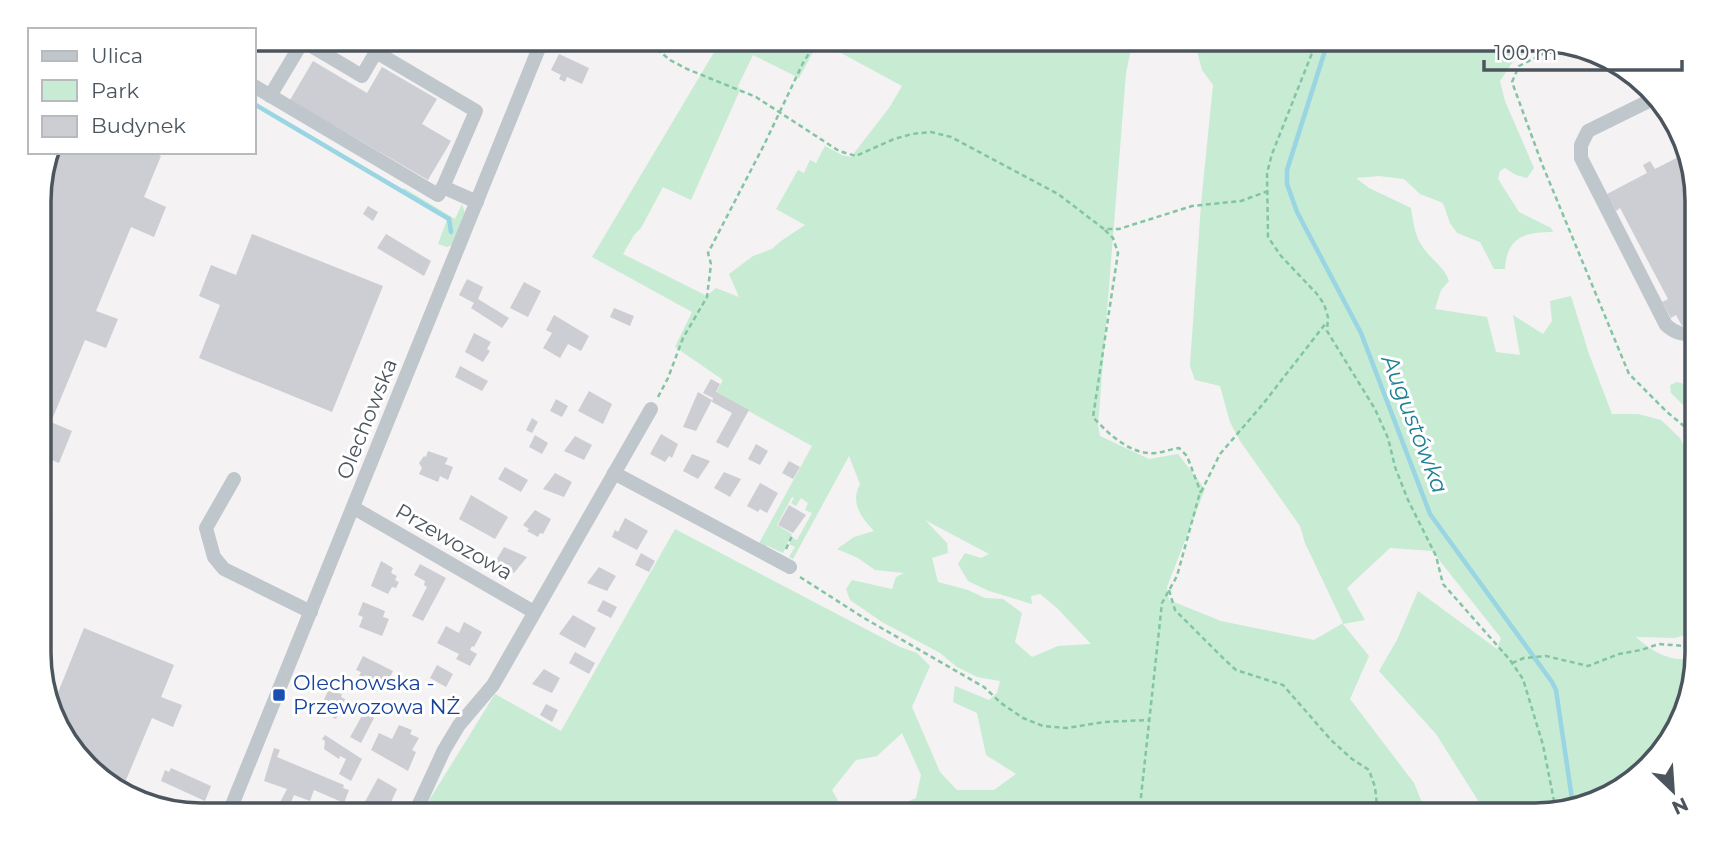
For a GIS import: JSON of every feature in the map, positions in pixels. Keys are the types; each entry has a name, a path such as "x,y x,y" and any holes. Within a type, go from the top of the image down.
{"street":[{"path":"270,96 297,51"},
{"path":"256,87 438,195 476,111 376,52 362,76 320,51"},
{"name":"Olechowska","path":"233,803 538,51"},
{"path":"1647,102 1588,131 1581,145 1581,158 1666,325 1677,333 1685,334"},
{"path":"443,187 477,202"},
{"path":"420,803 449,742 459,725 493,685 651,409"},
{"path":"614,473 784,564"},
{"path":"234,479 206,528 214,558 224,569 312,612"},
{"name":"Przewozowa","path":"354,508 534,612"}],"path":[{"path":"659,51 687,69 756,97 839,151 856,156 912,134 931,132 951,137 1066,199 1104,229 1113,238 1118,253 1093,417 1108,434 1141,452 1156,453 1178,448 1187,456 1200,495"},
{"path":"651,409 668,378 683,338 707,297 711,264 708,253 810,51"},
{"path":"1313,51 1267,173 1268,237 1281,256 1324,304 1327,331 1375,409 1388,438 1395,467 1408,499 1436,555 1443,584 1523,679 1543,745 1554,802"},
{"path":"1548,52 1519,66 1512,82 1547,175 1629,374 1685,426"},
{"path":"1104,229 1119,229 1192,206 1241,201 1268,191"},
{"path":"1140,803 1162,603 1177,576 1200,495 1220,454 1263,404 1327,321"},
{"path":"793,534 784,564 803,580 984,687 1023,718 1043,726 1067,728 1104,722 1149,720"},
{"path":"1169,590 1175,610 1236,670 1283,685 1331,740 1369,770 1377,803"},
{"path":"1512,663 1524,658 1546,656 1588,666 1619,654 1659,644 1685,646"}],"green space":[{"path":"715,51 814,51 799,78 753,55 691,200 663,187 641,228 623,254 707,296 716,288 739,297 729,274 753,256 772,249 805,225 776,209 798,170 804,173 810,160 816,163 825,146 851,157 889,108 902,86 837,51 1131,51 1126,73 1098,425 1100,436 1149,459 1178,454 1205,489 1167,587 1169,600 1221,621 1314,640 1343,623 1305,543 1300,526 1240,441 1230,422 1220,386 1195,380 1190,366 1201,204 1213,85 1202,70 1197,51 1529,51 1514,60 1500,81 1505,101 1534,168 1527,178 1505,168 1500,171 1498,179 1519,212 1551,228 1553,232 1534,233 1519,238 1509,250 1505,269 1494,269 1480,242 1457,233 1450,223 1443,203 1420,194 1404,179 1379,176 1356,178 1369,188 1411,208 1420,242 1449,281 1441,290 1435,309 1487,317 1496,352 1520,355 1513,315 1543,334 1552,321 1550,301 1571,296 1612,414 1638,414 1661,420 1680,438 1685,449 1685,635 1675,638 1636,637 1665,656 1685,658 1685,663 1674,710 1654,744 1644,756 1638,756 1638,762 1634,766 1601,788 1564,800 1545,803 1480,803 1436,734 1379,671 1397,640 1418,591 1497,649 1501,638 1432,551 1390,548 1347,588 1365,620 1343,624 1369,656 1350,699 1414,783 1422,803 905,803 916,798 921,775 902,733 877,756 856,760 832,790 839,803 427,803 495,694 561,731 675,529 900,647 917,653 930,666 912,707 940,772 957,790 994,790 1016,774 986,755 977,713 953,702 955,686 989,700 997,693 1000,681 977,677 957,667 940,653 882,622 850,600 846,589 852,580 892,589 896,577 904,573 875,570 858,558 837,549 854,537 874,531 858,509 856,497 860,484 849,456 793,559 789,557 795,547 789,544 793,538 797,540 812,513 805,510 808,503 801,498 796,506 791,503 794,498 792,497 777,525 792,534 783,553 758,545 812,446 716,393 723,380 675,347 692,312 592,257","holes":["925,520 989,554 981,558 965,553 958,564 968,581 989,591 1032,604 1031,596 1040,594 1091,644 1058,646 1032,657 1015,642 1022,613 1003,599 985,598 938,582 932,558 948,553 947,543"]},
{"path":"404,188 455,219 462,204 465,213 454,244 447,247 438,244 447,220 401,193"},
{"path":"1677,382 1685,385 1685,407 1671,393 1670,385"}],"building":[{"path":"559,54 589,68 582,84 567,77 565,82 559,79 561,75 551,70"},
{"path":"313,61 367,93 382,67 437,99 422,124 451,141 428,180 290,100"},
{"path":"59,154 157,154 161,156 144,197 166,207 154,237 131,227 96,311 118,319 106,348 85,340 51,422 51,191"},
{"path":"1678,157 1684,182 1685,324 1682,326 1676,315 1671,318 1662,302 1668,299 1620,208 1616,211 1607,194 1647,173 1643,165 1650,161 1655,169"},
{"path":"368,206 378,212 373,221 363,214"},
{"path":"252,234 383,286 332,412 199,358 220,305 199,296 211,265 236,275"},
{"path":"386,234 431,261 424,276 377,248"},
{"path":"467,279 483,287 478,299 509,318 502,328 471,308 474,303 459,295"},
{"path":"524,282 541,291 528,317 510,308"},
{"path":"614,308 634,316 630,326 610,317"},
{"path":"554,315 589,336 581,351 568,344 560,358 543,348 552,333 546,330"},
{"path":"474,333 491,342 487,349 490,351 483,362 465,352"},
{"path":"460,366 488,381 482,391 455,377"},
{"path":"711,379 720,384 716,392 749,410 728,448 716,442 732,413 712,402 713,398 703,393"},
{"path":"589,391 612,404 603,424 578,411"},
{"path":"698,392 712,400 696,431 683,427"},
{"path":"556,399 568,406 562,417 550,411"},
{"path":"532,418 538,422 532,433 526,430"},
{"path":"51,422 72,431 59,463 51,460"},
{"path":"661,434 678,444 672,458 669,456 665,462 650,454"},
{"path":"535,435 548,443 542,454 529,447"},
{"path":"575,436 592,445 584,460 564,451"},
{"path":"756,444 768,451 760,465 748,459"},
{"path":"428,451 448,458 445,464 453,467 448,480 440,476 438,482 419,474 422,468 419,463"},
{"path":"692,454 710,461 698,479 683,471"},
{"path":"789,461 800,467 793,479 782,473"},
{"path":"505,467 528,480 521,492 498,479"},
{"path":"724,472 741,479 730,497 714,488"},
{"path":"555,473 572,482 564,497 543,489"},
{"path":"760,483 778,493 767,513 747,506"},
{"path":"471,495 508,517 495,539 459,519"},
{"path":"789,505 806,515 793,533 778,525"},
{"path":"535,510 551,519 543,534 540,533 538,537 527,531 529,529 523,525"},
{"path":"625,518 648,531 637,550 612,537 615,530 618,532"},
{"path":"504,547 527,557 514,573 494,564"},
{"path":"641,553 655,561 649,572 635,565"},
{"path":"381,561 393,568 391,573 397,576 395,580 399,582 388,594 371,586"},
{"path":"420,564 446,578 423,621 412,616 427,587 424,585 425,581 414,575"},
{"path":"599,567 616,576 607,591 587,583"},
{"path":"603,600 617,607 611,618 597,611"},
{"path":"363,602 385,611 383,617 389,619 382,636 359,627 363,617 358,615"},
{"path":"573,615 596,628 585,648 559,634"},
{"path":"464,622 482,632 470,650 477,654 470,666 456,659 459,654 437,643 446,626 459,633"},
{"path":"84,628 174,665 161,697 182,705 173,727 152,718 125,782 95,759 82,744 71,728 57,695"},
{"path":"575,652 595,663 589,674 569,663"},
{"path":"363,656 393,671 386,685 365,675 364,678 359,676 361,672 356,670"},
{"path":"437,665 453,674 446,687 430,678"},
{"path":"544,669 560,678 552,693 532,684"},
{"path":"328,691 342,694 341,697 345,699 342,705 346,707 344,712 340,710 336,719 319,711"},
{"path":"546,704 558,710 552,722 540,715"},
{"path":"364,712 374,718 361,743 350,737"},
{"path":"399,725 412,730 410,734 419,738 412,750 416,752 408,771 371,750 379,733 392,739"},
{"path":"325,735 362,759 351,781 339,774 346,759 340,756 339,759 324,749 325,741 322,739"},
{"path":"274,748 280,750 277,757 344,785 343,788 349,790 344,803 314,790 310,801 294,795 291,803 280,803 287,789 264,781"},
{"path":"171,768 211,786 205,801 161,781 165,770 169,772"},
{"path":"378,778 397,789 391,803 364,803"}],"waterway":[{"name":"Augustówka","path":"1325,51 1287,170 1287,184 1297,212 1361,333 1430,514 1556,690 1572,798"},
{"path":"256,105 449,219 451,232"}],"place":[{"name":"Olechowska - Przewozowa NŻ","path":"279,695"}]}
